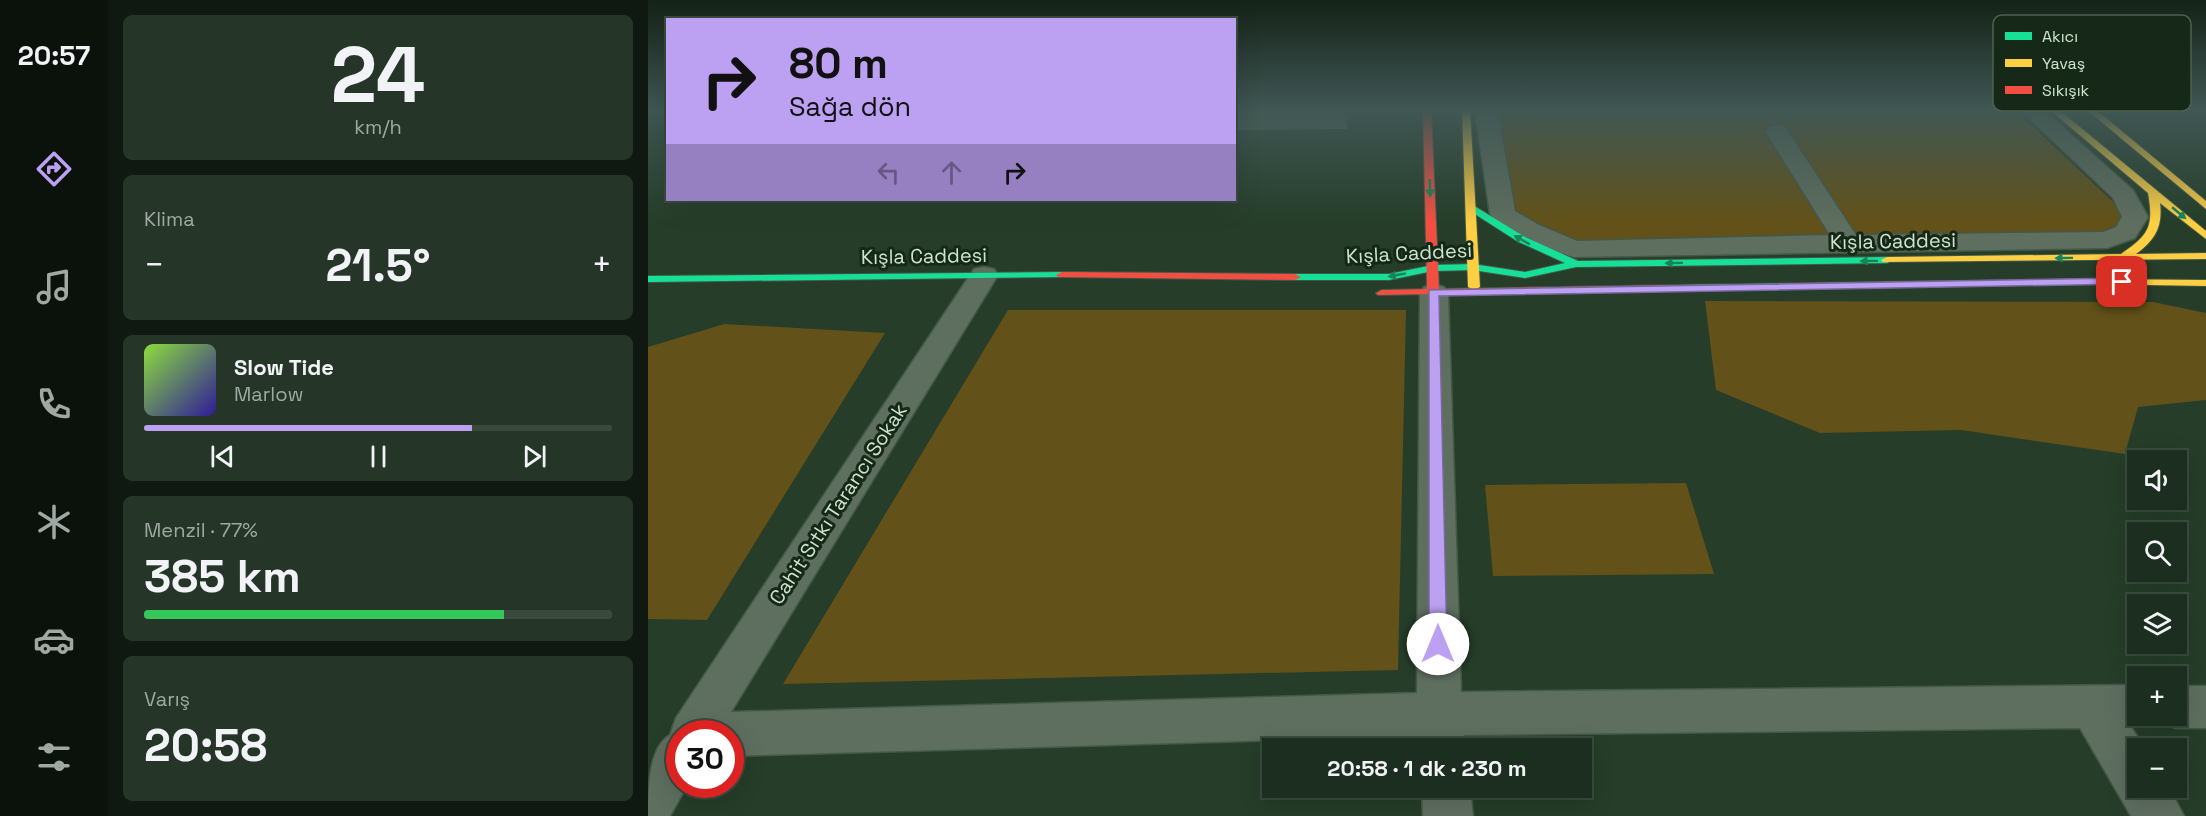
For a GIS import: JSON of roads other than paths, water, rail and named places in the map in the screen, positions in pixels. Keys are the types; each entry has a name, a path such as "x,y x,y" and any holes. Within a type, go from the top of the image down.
{"street":[{"path":"1428,147 1433,280 1440,731"},
{"path":"1468,147 1474,292"},
{"path":"1492,147 1503,214 1528,230 1574,249 2107,240 2126,232 2135,217 2124,195 2072,147"},
{"path":"1786,147 1848,243"},
{"path":"2099,147 2206,236"},
{"path":"2136,147 2206,206"},
{"path":"2124,257 2139,247 2151,234 2158,217 2153,192"},
{"path":"1471,207 1540,250 1576,264"},
{"name":"Kışla Caddesi","path":"648,279 975,290 1389,277 1433,280 1473,267 1525,275 1576,264 2206,256"},
{"path":"650,296 669,279"},
{"path":"1370,293 1433,280 1474,292 2145,281 2206,283"},
{"path":"2145,281 2206,296"},
{"name":"Cahit Sıtkı Tarancı Sokak","path":"701,720 975,290"},
{"path":"2092,706 2127,763"},
{"path":"744,734 1440,731 2127,706"},
{"path":"2187,707 2206,707"},
{"path":"648,806 666,777"},
{"path":"1447,798 1448,816"},
{"path":"2148,798 2159,816"}]}
